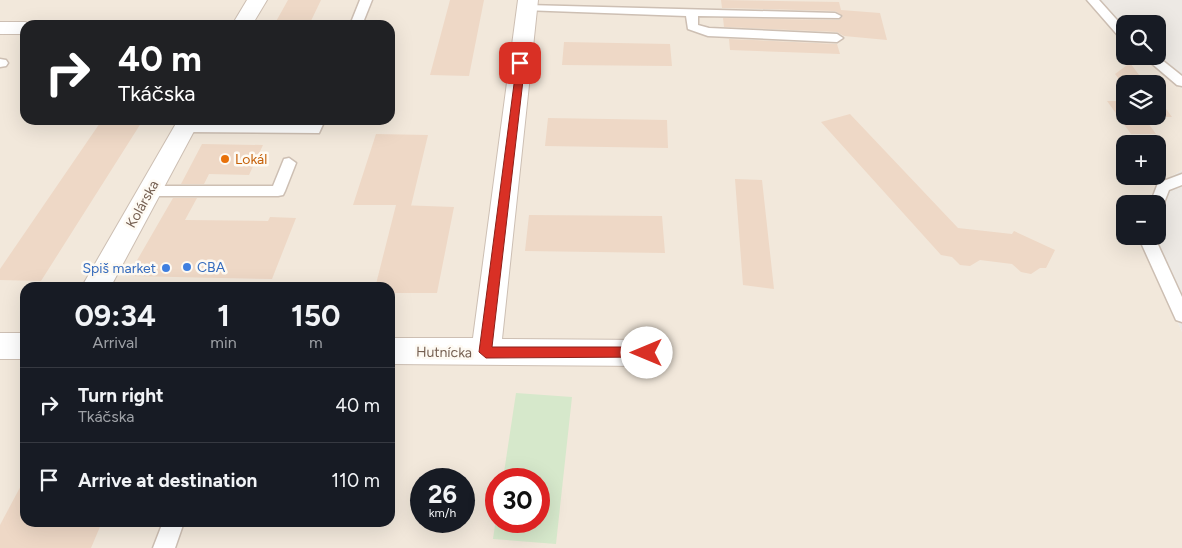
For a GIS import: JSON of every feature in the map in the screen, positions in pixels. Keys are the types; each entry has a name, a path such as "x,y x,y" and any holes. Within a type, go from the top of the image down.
{"street":[{"path":"245,20 257,0"},
{"path":"486,352 528,4"},
{"path":"0,28 20,28"},
{"name":"Kolárska","path":"98,282 186,125"},
{"path":"0,346 20,346"},
{"name":"Hutnícka","path":"395,351 647,353"}],"lane":[{"path":"358,20 366,0"},
{"path":"1093,0 1116,26"},
{"path":"528,4 835,16"},
{"path":"692,11 692,27 708,32 836,38"},
{"path":"1160,65 1182,82"},
{"path":"223,125 314,130 316,125"},
{"path":"149,191 278,191 290,163"},
{"path":"1160,195 1163,188 1182,178"},
{"path":"1150,245 1182,315"},
{"path":"164,548 172,527"}],"shaded area":[{"path":"0,0 1086,0 1116,32 1116,65 1154,65 1165,75 1116,75 1116,125 1166,125 1166,75 1182,89 1182,170 1166,180 1166,135 1116,135 1116,185 1158,185 1154,195 1116,195 1116,245 1144,245 1182,332 1182,548 0,548"},
{"path":"1086,0 1182,0 1182,89 1154,65 1166,65 1166,15 1116,15 1116,32"},
{"path":"1182,170 1182,332 1144,245 1166,245 1166,195 1154,195 1158,185 1166,185 1166,180"}],"green space":[{"path":"516,393 572,397 556,544 493,539 494,533 550,533 550,468 505,468"}],"building":[{"path":"288,0 321,0 311,20 277,20"},
{"path":"450,0 484,0 469,76 430,75"},
{"path":"721,0 839,2 841,10 880,13 887,40 844,36 837,32 724,27 723,18 839,20 843,16 835,11 722,8"},
{"path":"729,39 837,44 840,54 730,50"},
{"path":"564,42 670,44 672,66 562,65"},
{"path":"1127,65 1132,65 1139,75 1116,75 1115,74"},
{"path":"1107,101 1116,101 1116,113"},
{"path":"1166,109 1172,117 1166,117"},
{"path":"850,114 958,228 1012,234 1014,231 1055,250 1046,268 1040,268 1031,274 1021,272 1012,264 980,260 970,266 960,265 952,257 941,255 821,122"},
{"path":"548,118 667,120 668,148 545,146"},
{"path":"99,125 140,125 41,281 0,280 0,269"},
{"path":"1124,125 1150,125 1156,134 1131,134"},
{"path":"376,134 428,135 411,205 454,207 437,293 395,293 395,282 377,282 396,205 353,205"},
{"path":"202,144 263,145 249,175 209,174 204,184 181,184"},
{"path":"735,179 762,180 774,289 743,285"},
{"path":"173,198 197,198 185,220 268,221 270,217 296,218 272,279 128,276"},
{"path":"529,215 662,216 665,253 525,251"},
{"path":"20,487 20,527 100,527 91,548 0,548 0,525"}],"place":[{"name":"Lokál","path":"225,159"},
{"name":"CBA","path":"187,267"},
{"name":"Spiš market","path":"166,268"}],"route":[{"path":"520,63 486,352 647,353"}]}
